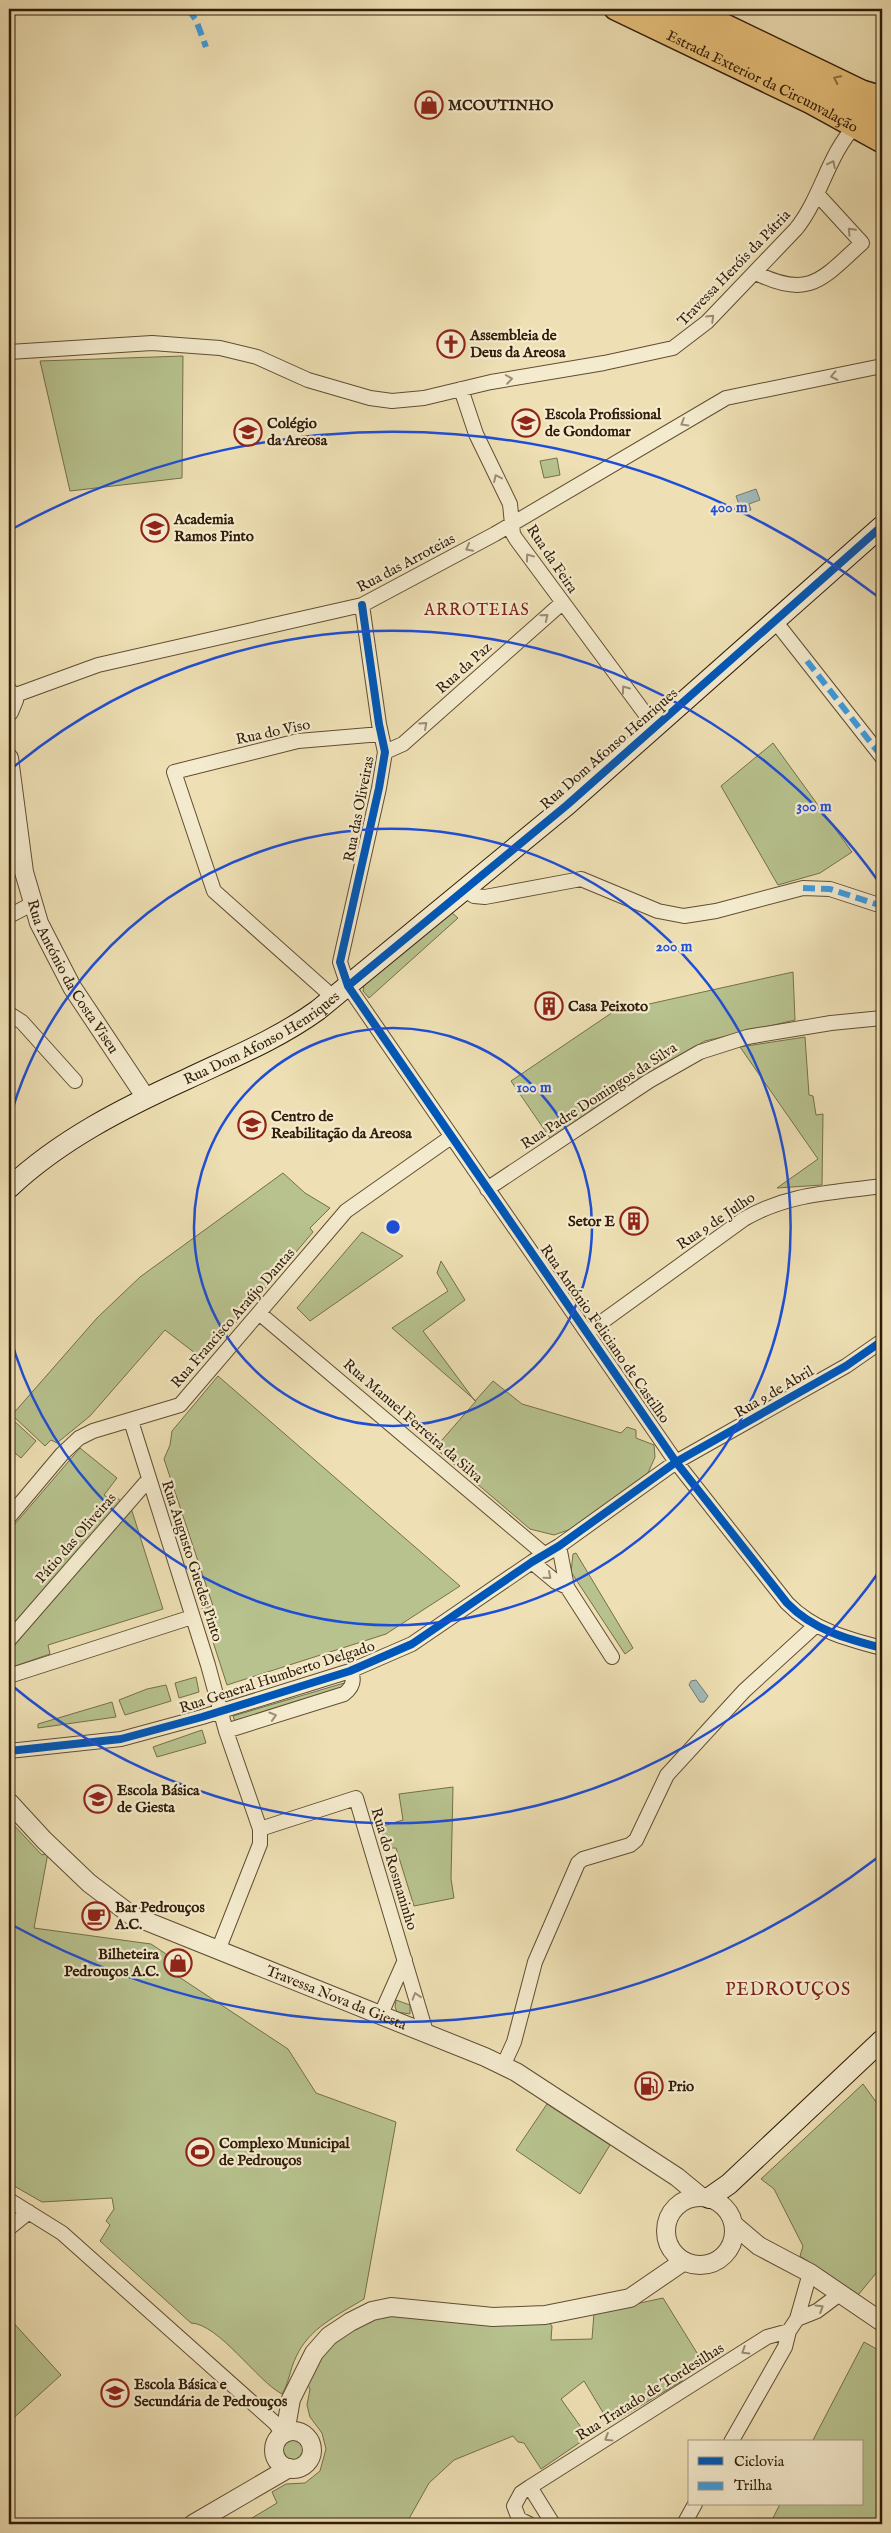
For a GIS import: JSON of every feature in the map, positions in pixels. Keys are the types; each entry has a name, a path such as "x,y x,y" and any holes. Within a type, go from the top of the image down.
{"main road":[{"name":"Estrada Exterior da Circunvalação","path":"615,9 855,126 882,142"},
{"path":"653,9 882,120"},
{"path":"692,9 862,90 882,97"},
{"name":"Rua Dom Afonso Henriques","path":"9,1188 62,1146 146,1098 303,1021 341,992 567,805 882,526"},
{"path":"712,2200 882,2040"}],"street":[{"name":"Travessa Heróis da Pátria","path":"461,390 492,382 604,363 673,348 708,322 756,273 808,214 841,146 855,126"},
{"path":"756,273 776,282 790,285 813,284 824,277 862,242 818,195"},
{"path":"9,352 152,343 220,348 257,357 308,380 392,401 424,398 461,390"},
{"name":"Rua das Arroteias","path":"10,700 98,665 362,605 512,524 726,398 882,366"},
{"name":"Rua da Feira","path":"461,390 476,434 510,504 516,539 655,728"},
{"name":"Rua da Paz","path":"385,752 403,744 562,603"},
{"name":"Rua das Oliveiras","path":"341,992 340,962 379,788 385,752 362,605"},
{"path":"775,620 882,757"},
{"name":"Rua do Viso","path":"341,992 214,891 174,772 298,741 381,734"},
{"name":"Rua António da Costa Viseu","path":"9,758 24,872 39,923 72,987 146,1098"},
{"path":"464,890 474,896 485,897 581,879 658,911 684,916 716,911 803,888 830,889 882,906"},
{"path":"9,916 32,904"},
{"name":"Rua António Feliciano de Castilho","path":"341,992 450,1137 588,1332 676,1462 787,1603 798,1615 815,1626 882,1648"},
{"path":"10,1014 22,1022 75,1081"},
{"name":"Rua Padre Domingos da Silva","path":"487,1189 649,1081 700,1052 747,1037 831,1023 882,1018"},
{"name":"Rua Francisco Araújo Dantas","path":"9,1517 62,1454 80,1438 93,1431 132,1421 180,1405 346,1211 450,1137"},
{"name":"Rua 9 de Julho","path":"588,1332 759,1210 798,1197 882,1186"},
{"name":"Rua Manuel Ferreira da Silva","path":"259,1313 544,1554"},
{"name":"Rua 9 de Abril","path":"676,1462 838,1370 882,1341"},
{"name":"Rua Augusto Guedes Pinto","path":"132,1421 226,1731 260,1828"},
{"name":"Rua General Humberto Delgado","path":"9,1751 121,1739 221,1711 350,1671 412,1644 544,1554 559,1546 676,1462"},
{"name":"Pátio das Oliveiras","path":"9,1640 149,1479"},
{"path":"559,1546 567,1587 612,1657"},
{"path":"532,1562 556,1582 567,1587"},
{"path":"9,1676 192,1617"},
{"path":"504,2066 514,2042 535,1962 578,1863 583,1859 630,1845 636,1840 667,1775 744,1690 815,1626"},
{"name":"Rua General Humberto Delgado","path":"226,1731 344,1694 353,1685 354,1677 350,1671"},
{"name":"Rua do Rosmaninho","path":"260,1828 356,1798 426,2032"},
{"name":"Travessa Nova da Giesta","path":"9,1802 44,1840 89,1883 118,1906 140,1918 426,2032 504,2066 712,2200"},
{"path":"219,1948 260,1844 260,1828"},
{"path":"381,2014 405,1960"},
{"path":"655,2279 668,2242 667,2223 676,2206 677,2177"},
{"path":"676,2206 692,2197 712,2200 734,2224 759,2246 810,2273 882,2322"},
{"path":"9,2200 62,2233 275,2423 284,2434"},
{"path":"9,2228 29,2212"},
{"path":"725,2255 731,2246 734,2224"},
{"path":"668,2242 672,2250 684,2261 695,2264 706,2264 716,2261 725,2255 759,2246"},
{"path":"282,2463 274,2448 284,2434 291,2398 297,2390 311,2358 329,2336 350,2322 372,2311 391,2308 493,2317 545,2315 630,2298 646,2288 655,2279 684,2261"},
{"path":"732,2440 785,2347 810,2273"},
{"name":"Rua Tratado de Tordesilhas","path":"529,2524 519,2519 514,2506 521,2493 767,2337 817,2311 841,2293"},
{"path":"194,2524 259,2485 270,2472 282,2463 303,2466 310,2458 311,2446 297,2412 297,2390"},
{"path":"284,2434 296,2432 306,2436"},
{"path":"530,2487 551,2521 536,2524"},
{"path":"684,2524 694,2506"}],"green space":[{"path":"183,356 182,478 70,491 40,361"},
{"path":"557,458 560,475 544,478 540,461"},
{"path":"773,743 852,852 820,873 778,885 721,786"},
{"path":"451,912 458,918 369,998 363,991 364,985"},
{"path":"793,972 795,1020 705,1041 641,1077 550,1138 511,1081 613,1012"},
{"path":"805,1037 809,1095 813,1096 816,1115 823,1114 822,1185 777,1188 818,1159 740,1047"},
{"path":"283,1173 305,1193 330,1208 310,1228 313,1232 204,1360 165,1330 90,1416 57,1443 51,1440 45,1446 12,1415 97,1318 140,1277"},
{"path":"362,1232 403,1256 310,1321 297,1308"},
{"path":"441,1261 465,1300 423,1331 473,1399 392,1328 448,1291 437,1273"},
{"path":"218,1376 460,1586 386,1634 227,1685 202,1608 213,1606 164,1459 170,1445 172,1431"},
{"path":"493,1381 522,1404 621,1433 627,1427 636,1430 636,1438 654,1445 655,1457 648,1473 571,1529 554,1535 530,1529 435,1448"},
{"path":"12,1419 36,1441 21,1458 9,1448 9,1422"},
{"path":"80,1448 117,1478 104,1495 111,1500 115,1496 132,1511 163,1609 48,1645 50,1654 9,1668 9,1531"},
{"path":"576,1553 633,1648 625,1654 571,1572 573,1554"},
{"path":"196,1677 199,1692 179,1698 175,1683"},
{"path":"344,1683 345,1688 235,1722 233,1716"},
{"path":"166,1685 171,1701 125,1715 119,1700 147,1689"},
{"path":"112,1702 116,1717 38,1728 38,1724"},
{"path":"202,1730 206,1743 157,1757 153,1747"},
{"path":"453,1787 451,1879 454,1898 414,1906 396,1848 388,1848 380,1827 403,1820 399,1794"},
{"name":"Complexo Municipal de Pedrouços","path":"9,1820 42,1855 48,1853 34,1928 151,1944 181,1964 176,1975 288,2049 316,2093 396,2122 364,2299 325,2323 308,2338 296,2357 282,2394 261,2378 226,2342 202,2326 191,2323 100,2241 110,2225 106,2221 114,2209 112,2198 42,2202 9,2183"},
{"path":"396,2000 410,2005 410,2014 397,2012 395,2007"},
{"path":"863,2084 882,2110 882,2266 858,2295 800,2256 803,2246 774,2189 761,2179"},
{"path":"547,2104 610,2145 580,2194 516,2150"},
{"path":"663,2298 702,2361 684,2372 682,2381 610,2424 584,2381 561,2399 588,2437 541,2469 524,2443 518,2442 513,2436 454,2460 429,2483 406,2524 242,2524 277,2503 272,2492 286,2484 305,2483 320,2471 326,2449 322,2433 310,2417 307,2405 310,2389 308,2385 313,2368 322,2354 348,2332 368,2322 389,2315 489,2325 549,2322 552,2326 551,2340 592,2339 594,2313"},
{"path":"9,2320 61,2375 9,2422"},
{"path":"864,2342 882,2352 882,2524 770,2524 779,2506 864,2506 864,2440 813,2440"},
{"path":"292,2437 301,2441 305,2450 301,2459 292,2463 283,2459 279,2450 283,2441"}],"water":[{"path":"756,489 760,500 749,504 751,510 742,513 736,496"},
{"path":"696,1680 708,1696 704,1702 700,1702 689,1685 691,1681"}],"marked path":[{"path":"188,9 196,20 206,47"},
{"path":"807,661 882,757"},
{"path":"803,888 830,889 882,906"}],"cycle path":[{"path":"348,986 567,805 882,526"},
{"path":"362,605 379,724 385,752 379,788 340,962 348,986 676,1462 787,1603 819,1627 843,1637 882,1648"},
{"path":"9,1751 121,1739 202,1717 350,1671 412,1644 532,1562 559,1546 676,1462 846,1366 882,1341"}],"place":[{"name":"MCOUTINHO","path":"429,105"},
{"name":"Assembleia de Deus da Areosa","path":"451,344"},
{"name":"Escola Profissional de Gondomar","path":"526,423"},
{"name":"Colégio da Areosa","path":"248,432"},
{"name":"Academia Ramos Pinto","path":"155,528"},
{"name":"Casa Peixoto","path":"549,1006"},
{"name":"Centro de Reabilitação da Areosa","path":"252,1125"},
{"name":"Setor E","path":"634,1221"},
{"name":"Escola Básica de Giesta","path":"98,1799"},
{"name":"Bar Pedrouços A.C.","path":"96,1916"},
{"name":"Bilheteira Pedrouços A.C.","path":"178,1963"},
{"name":"Prio","path":"649,2086"},
{"name":"Complexo Municipal de Pedrouços","path":"200,2152"},
{"name":"Escola Básica e Secundária de Pedrouços","path":"115,2393"}],"district":[{"name":"ARROTEIAS","path":"477,611"},
{"name":"PEDROUÇOS","path":"788,1990"}]}
